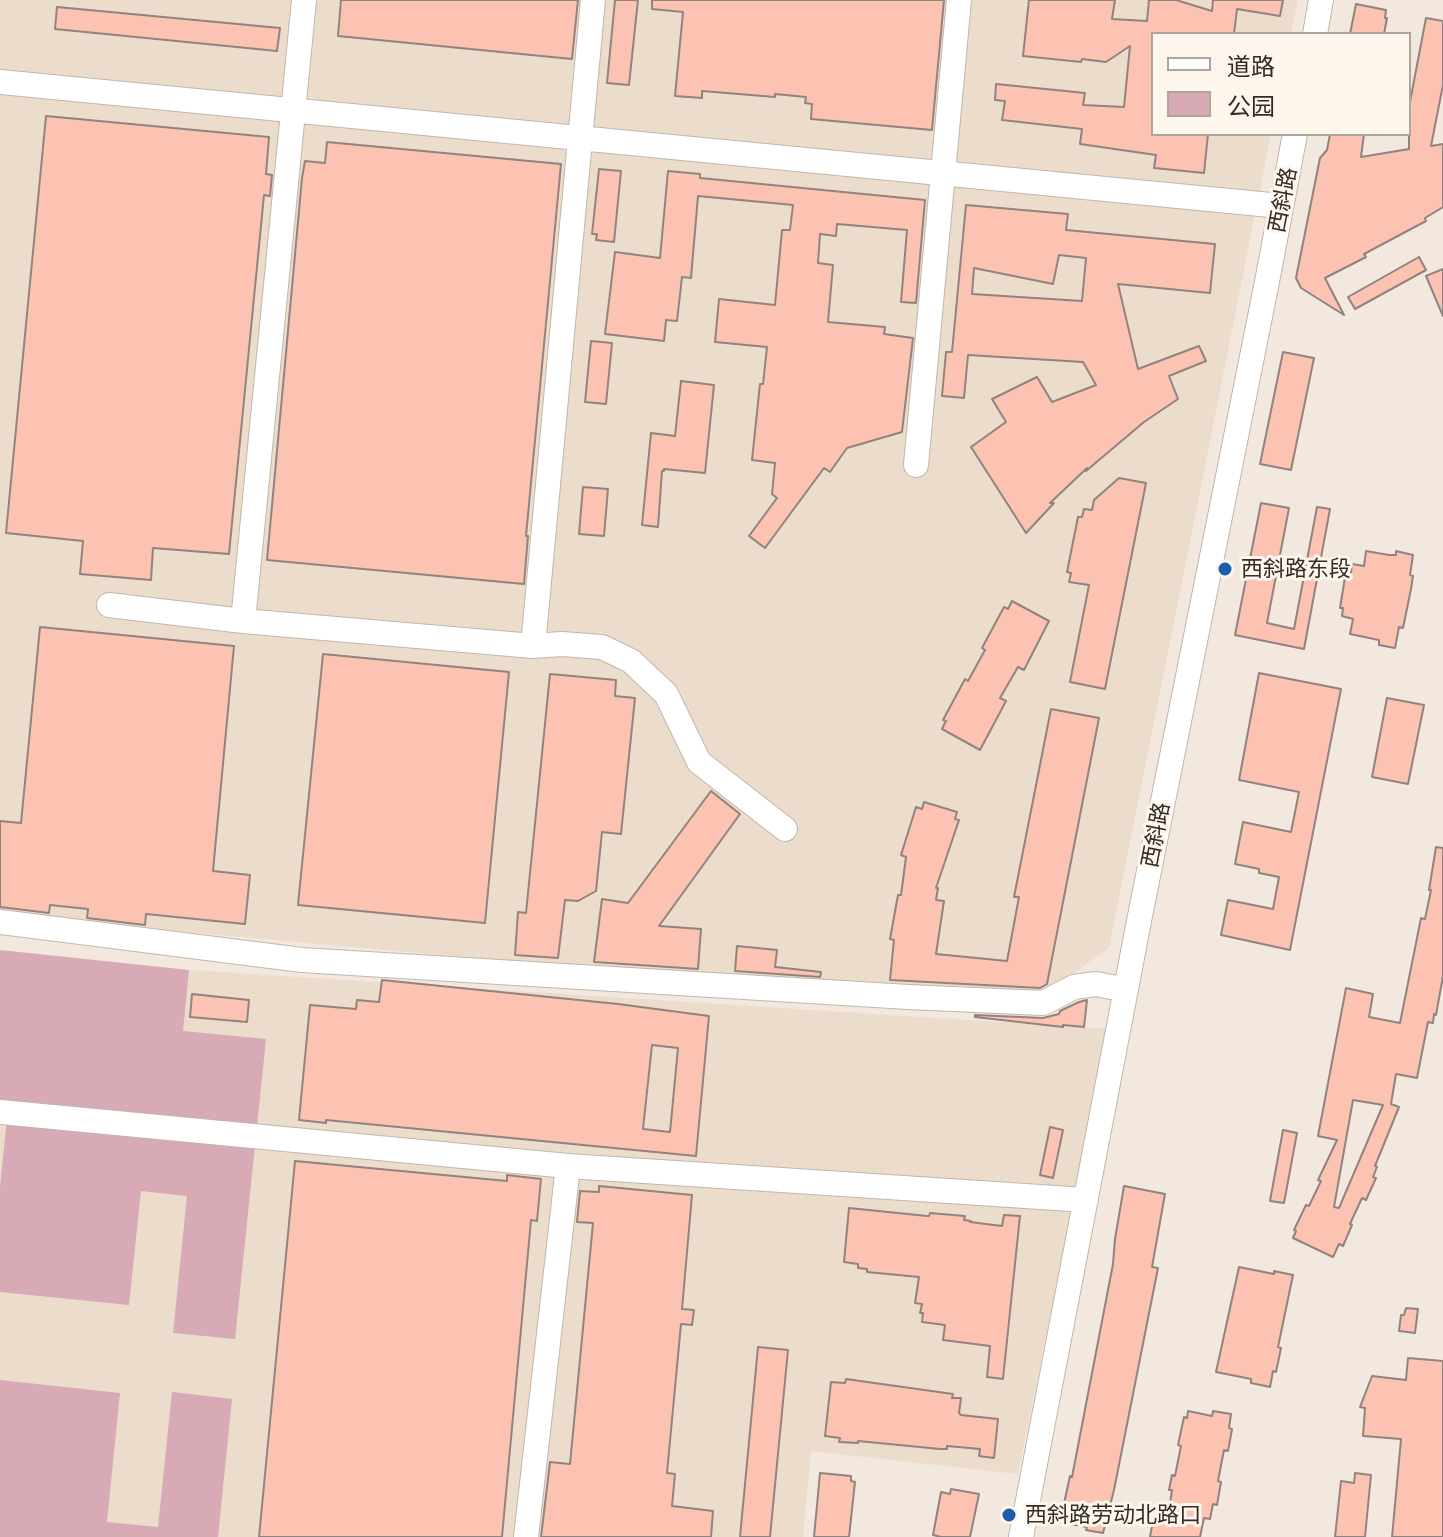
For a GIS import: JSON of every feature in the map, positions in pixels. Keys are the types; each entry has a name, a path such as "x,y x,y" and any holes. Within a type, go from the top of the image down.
{"street":[{"path":"243,621 304,0"},
{"path":"533,646 593,0"},
{"path":"916,465 959,0"},
{"path":"1315,32 1321,0"},
{"path":"0,82 1281,206"},
{"name":"西斜路","path":"1021,1537 1295,136"},
{"path":"109,605 243,621 533,646 562,644 602,647 631,661 666,694 699,762 785,829"},
{"path":"0,922 302,960 908,997 1043,1003 1074,987 1096,984 1126,990"},
{"path":"0,1112 568,1166 1086,1200"},
{"path":"526,1537 568,1166"}],"shaded area":[{"path":"0,0 1298,0 1291,32 1151,32 1151,136 1271,136 1109,948 1036,1000 573,967 0,915"},
{"path":"0,950 189,970 1108,1029 1018,1474 811,1451 803,1537 0,1537"}],"green space":[{"path":"0,950 189,970 183,1031 266,1039 235,1339 173,1333 187,1196 141,1191 129,1305 0,1292 0,1187 7,1118 0,1117"},
{"path":"0,1380 120,1393 107,1522 158,1527 172,1392 232,1399 218,1537 0,1537"}],"building":[{"path":"341,0 578,0 572,59 338,36"},
{"path":"615,0 638,0 629,85 607,83"},
{"path":"652,0 944,0 932,130 811,119 812,104 805,103 806,97 702,91 702,98 675,96 683,12 652,9"},
{"path":"1029,0 1115,0 1112,19 1147,21 1149,0 1176,0 1212,11 1213,0 1283,0 1280,16 1237,9 1234,32 1151,32 1151,136 1208,136 1204,173 1154,168 1156,155 1080,144 1082,129 1002,120 1005,101 995,100 996,84 1085,93 1083,105 1124,107 1130,46 1106,62 1023,56"},
{"path":"1356,4 1386,10 1384,32 1350,32"},
{"path":"57,7 280,28 277,51 55,29"},
{"path":"1426,18 1443,21 1443,85 1431,146 1443,144 1443,207 1425,218 1426,221 1325,278 1344,315 1301,288 1296,278 1320,158 1327,150 1330,136 1364,136 1361,157 1409,149 1411,97"},
{"path":"46,116 269,137 266,174 272,175 270,196 264,195 229,554 153,548 151,580 80,574 83,541 6,533"},
{"path":"327,142 561,164 524,584 267,560 302,178 305,161 325,163"},
{"path":"599,169 621,171 614,242 596,240 597,234 592,234"},
{"path":"668,171 700,174 700,178 925,200 916,303 901,302 907,230 837,224 836,236 820,234 818,263 833,265 828,322 885,327 884,334 913,338 902,432 847,448 830,472 824,468 765,548 749,536 777,498 772,494 775,463 752,460 767,347 715,342 719,299 775,305 782,230 790,230 793,205 698,196 691,278 682,277 677,321 666,320 664,341 605,334 615,252 660,258"},
{"path":"966,205 1068,214 1066,230 1215,244 1210,293 1118,284 1138,369 1199,346 1206,361 1169,376 1178,399 1144,422 1086,471 1087,468 1050,503 1054,503 1026,533 971,447 1006,422 992,399 1037,377 1052,402 1096,385 1083,362 968,355 964,398 942,396 946,352 952,352","holes":["1059,255 1086,258 1082,301 972,294 974,268 1053,284"]},
{"path":"1419,257 1426,270 1355,309 1348,297"},
{"path":"1443,269 1443,316 1426,276"},
{"path":"591,341 612,343 606,404 585,402"},
{"path":"1283,352 1314,358 1291,470 1260,464"},
{"path":"681,381 714,385 705,473 664,469 658,527 642,525 651,433 675,436"},
{"path":"1119,478 1146,483 1105,689 1070,682 1089,585 1069,582 1071,573 1067,572 1078,517 1082,517 1084,509 1092,510 1094,500"},
{"path":"583,487 608,489 604,536 579,534"},
{"path":"1261,503 1289,508 1267,623 1294,629 1317,507 1330,509 1304,649 1235,635"},
{"path":"1366,551 1396,555 1396,551 1413,555 1411,589 1403,628 1399,627 1395,648 1379,645 1379,640 1350,634 1353,619 1342,616 1343,608 1340,608 1346,571 1351,572 1352,564 1364,566"},
{"path":"1012,601 1049,621 1024,670 1018,667 1000,698 1006,701 980,750 942,729 946,721 943,720 985,650 982,648 1004,607 1008,609"},
{"path":"40,627 234,646 213,871 250,875 245,924 146,914 145,925 87,918 88,909 50,905 49,913 0,907 0,821 21,823"},
{"path":"323,654 509,672 485,923 298,905"},
{"path":"1259,673 1341,689 1290,950 1221,935 1228,900 1273,909 1279,877 1235,864 1243,822 1291,832 1299,792 1239,780"},
{"path":"550,674 616,680 615,696 635,698 621,834 602,832 596,891 578,901 565,900 558,958 515,955 518,912 526,913"},
{"path":"1387,698 1424,705 1408,784 1372,777"},
{"path":"1051,709 1099,718 1047,984 1040,988 890,980 894,940 890,939 906,857 901,855 916,807 922,809 924,802 957,812 955,819 959,820 936,888 936,900 944,901 936,954 1007,961 1019,897 1014,897"},
{"path":"711,791 740,814 659,926 701,929 698,969 594,962 602,899 628,903"},
{"path":"1436,847 1443,848 1443,976 1436,1015 1433,1023 1428,1022 1417,1078 1396,1074 1391,1104 1399,1107 1375,1166 1373,1177 1376,1178 1366,1200 1362,1198 1343,1246 1339,1244 1333,1257 1293,1238 1337,1140 1318,1136 1346,988 1373,994 1369,1017 1400,1023","holes":["1353,1100 1383,1105 1339,1208 1334,1207"]},
{"path":"737,946 777,950 775,967 821,972 820,977 735,971"},
{"path":"382,980 709,1016 696,1156 326,1120 326,1123 299,1120 310,1005 356,1009 357,1000 379,1002","holes":["652,1045 678,1048 670,1132 643,1129"]},
{"path":"192,994 249,1000 247,1022 190,1017"},
{"path":"1087,1000 1084,1027 975,1017 1043,1018"},
{"path":"1050,1127 1063,1130 1053,1178 1040,1175"},
{"path":"1283,1130 1297,1133 1284,1203 1270,1201"},
{"path":"295,1161 507,1181 507,1175 541,1179 537,1221 531,1220 502,1537 259,1537"},
{"path":"599,1186 692,1195 682,1309 694,1310 692,1325 681,1324 667,1473 675,1474 672,1506 713,1511 711,1537 541,1537 550,1462 570,1464 593,1223 577,1222 580,1191 599,1192"},
{"path":"1124,1186 1165,1194 1152,1267 1158,1268 1103,1533 1060,1522 1072,1477 1113,1264"},
{"path":"849,1208 927,1216 930,1213 965,1216 964,1220 970,1222 1002,1226 1004,1215 1020,1216 1003,1379 987,1377 990,1346 943,1340 945,1325 922,1322 922,1304 915,1303 919,1277 867,1272 867,1269 858,1268 858,1264 844,1262"},
{"path":"1239,1267 1293,1275 1278,1347 1281,1348 1270,1387 1251,1383 1251,1379 1216,1372"},
{"path":"1406,1308 1418,1309 1415,1333 1399,1331 1401,1315 1404,1315"},
{"path":"758,1347 788,1350 770,1537 740,1537"},
{"path":"1408,1358 1443,1361 1443,1537 1392,1537 1401,1439 1363,1436 1365,1408 1360,1407 1372,1376 1406,1380"},
{"path":"846,1379 953,1394 952,1398 961,1398 961,1415 998,1419 994,1458 979,1456 980,1449 839,1442 840,1438 825,1436 831,1382 845,1383"},
{"path":"1188,1411 1212,1416 1213,1411 1231,1414 1229,1428 1232,1429 1228,1451 1224,1450 1217,1505 1213,1504 1210,1519 1204,1518 1200,1537 1150,1537 1157,1514 1168,1516 1172,1490 1169,1490 1172,1475 1175,1476 1181,1446 1178,1445"},
{"path":"820,1473 851,1476 851,1481 855,1482 849,1537 814,1537"},
{"path":"1355,1473 1371,1475 1365,1537 1335,1537 1341,1481 1354,1483"},
{"path":"951,1489 979,1494 970,1537 933,1535 941,1492 950,1494"}],"place":[{"name":"西斜路东段","path":"1225,569"},
{"name":"西斜路劳动北路口","path":"1009,1515"}]}
